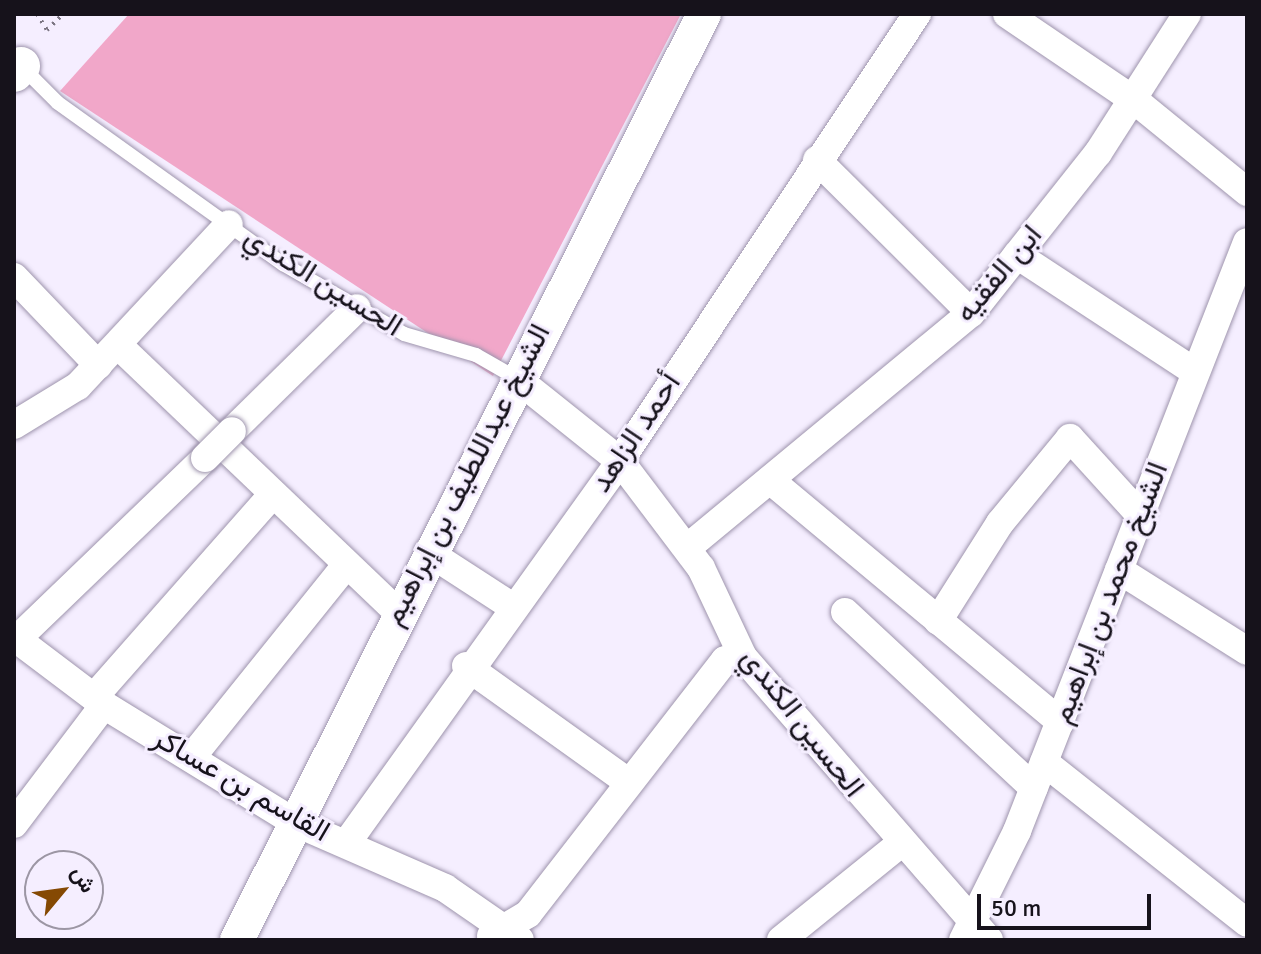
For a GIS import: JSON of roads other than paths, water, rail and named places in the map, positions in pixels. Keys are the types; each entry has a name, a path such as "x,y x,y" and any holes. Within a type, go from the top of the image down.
{"street":[{"name":"الشيخ عبداللطيف بن إبراهيم","path":"237,940 428,552 704,14"},
{"name":"أحمد الزاهد","path":"346,844 466,666 620,461 817,160 917,14"},
{"path":"1007,14 1132,100 1247,192"},
{"name":"ابن الفقيه","path":"687,548 971,313 1132,100 1187,14"},
{"path":"817,160 971,313"},
{"path":"14,425 98,365 229,224"},
{"name":"الشيخ محمد بن إبراهيم","path":"975,935 1247,242"},
{"path":"1017,255 1195,372"},
{"path":"14,277 98,365"},
{"path":"15,638 357,308"},
{"path":"118,345 398,613"},
{"name":"الحسين الكندي","path":"516,378 620,461 687,548 743,657 975,935"},
{"path":"938,621 1000,523 1070,438 1140,515"},
{"path":"770,480 1060,722"},
{"path":"14,824 99,701 272,495"},
{"path":"428,552 511,606"},
{"path":"191,758 346,565"},
{"path":"1119,570 1247,651"},
{"path":"845,612 1034,788"},
{"name":"القاسم بن عساكر","path":"15,638 99,701 294,822 445,888 504,936"},
{"path":"504,936 528,914 725,660 743,657"},
{"path":"466,666 628,782"},
{"path":"1044,762 1247,923"},
{"path":"785,939 900,844"}],"lane":[{"name":"الحسين الكندي","path":"16,66 58,103 229,224 357,308 516,378"}]}
